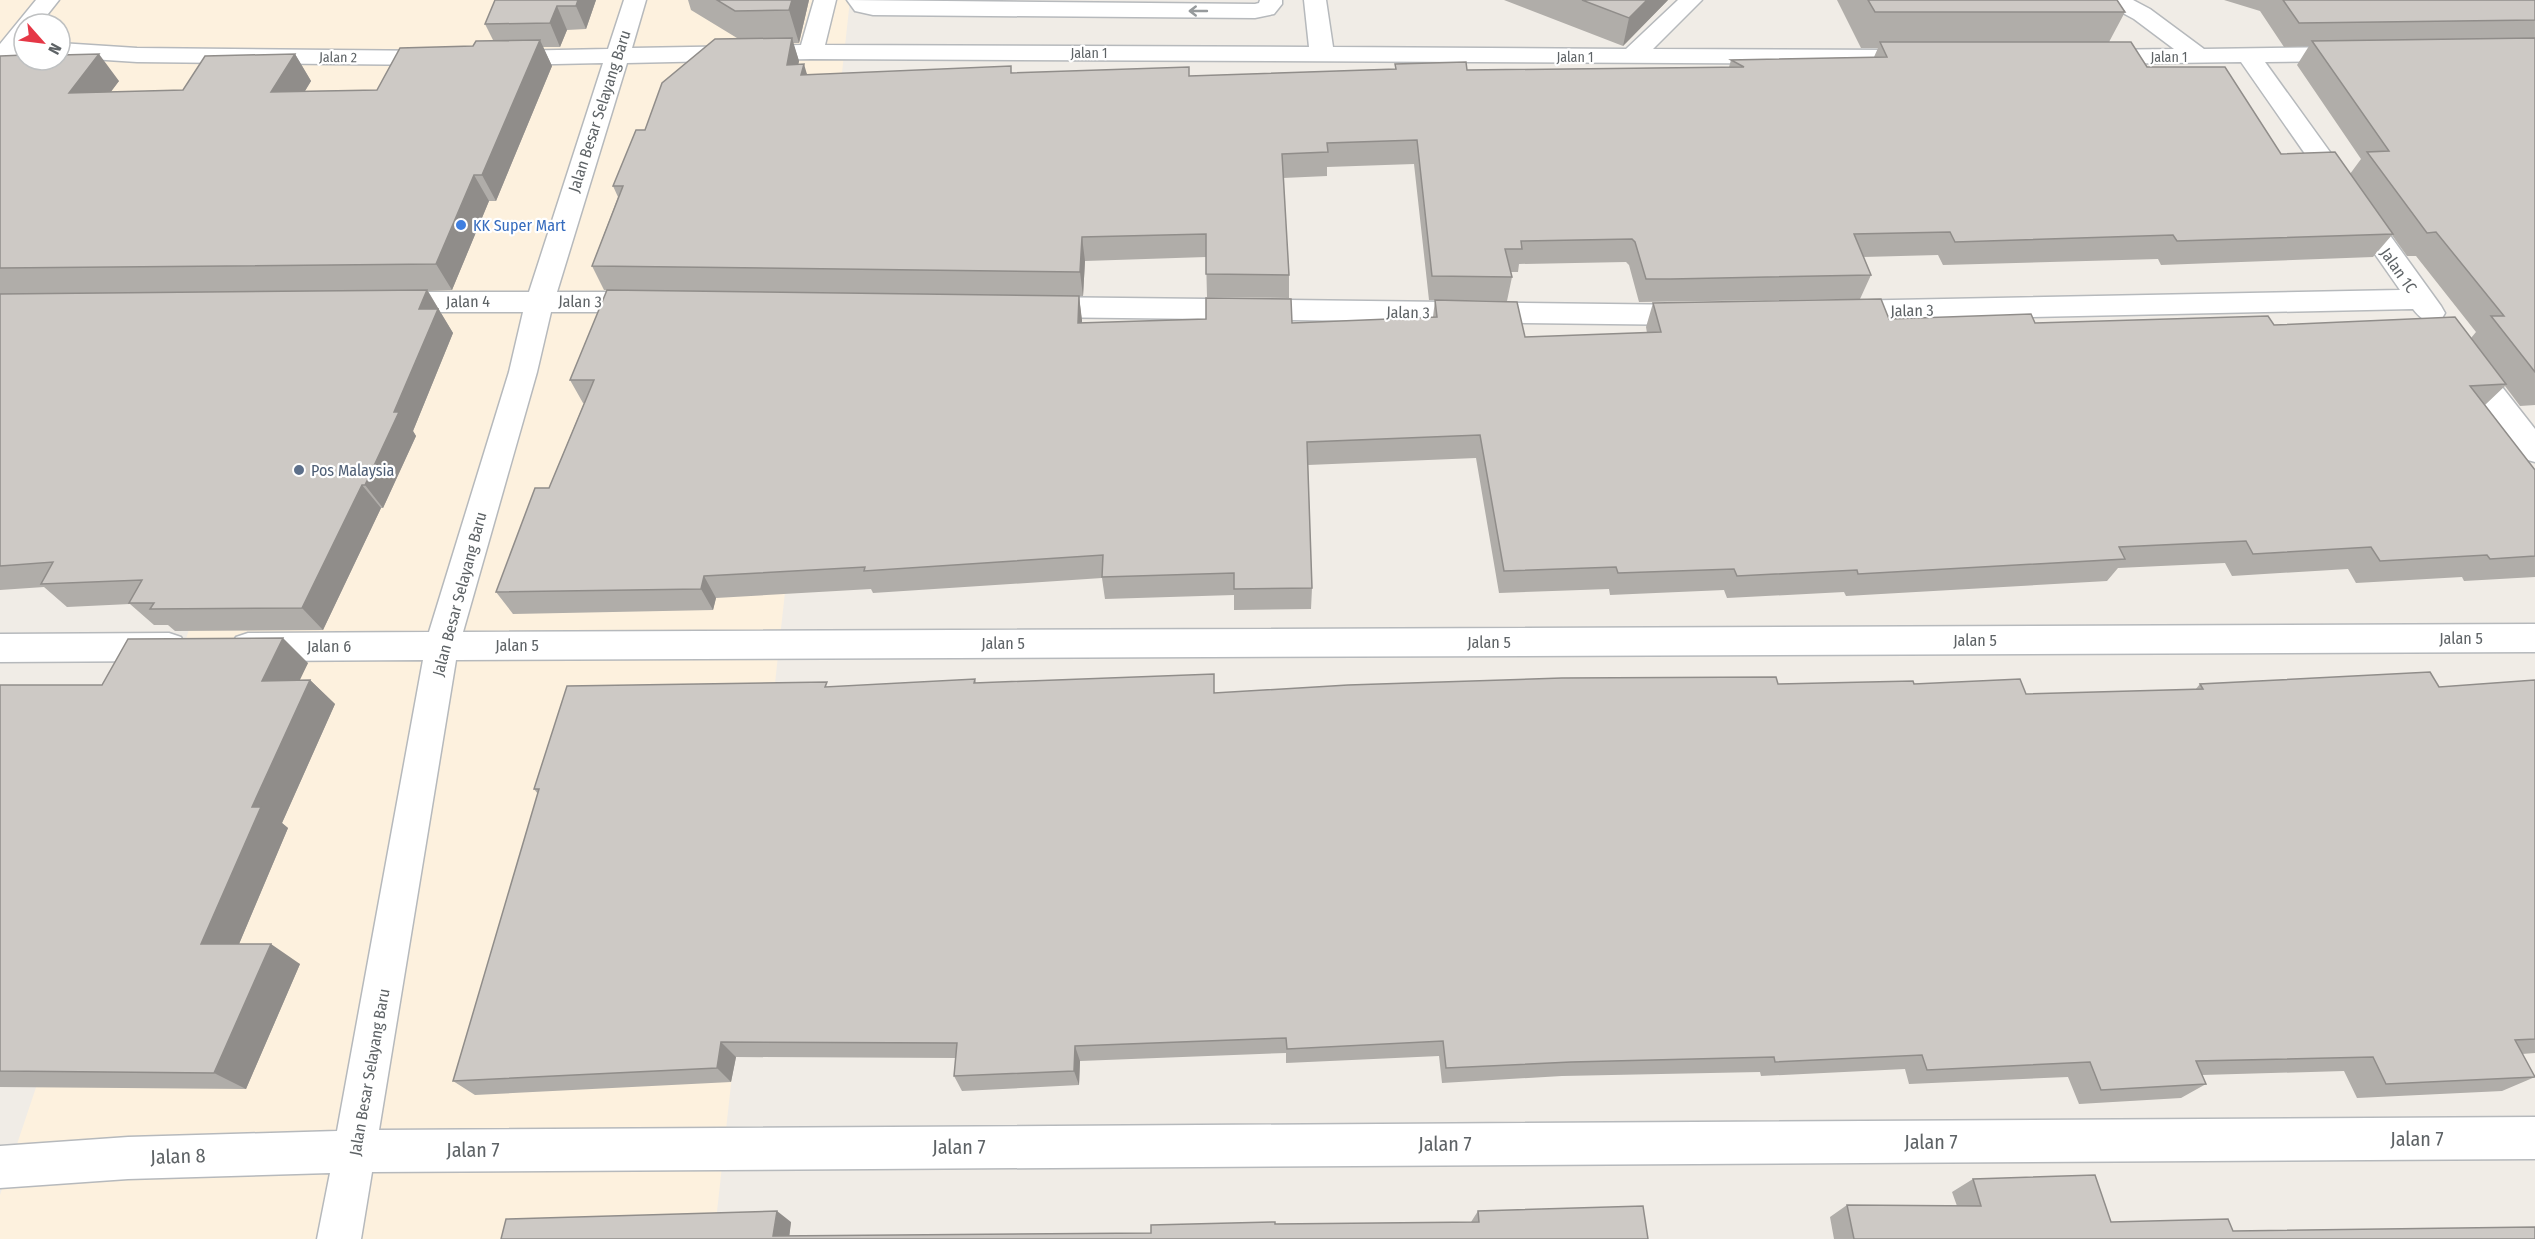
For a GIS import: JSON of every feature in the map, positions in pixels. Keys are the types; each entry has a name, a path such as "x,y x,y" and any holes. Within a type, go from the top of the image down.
{"street":[{"path":"38,12 48,0"},
{"name":"Jalan Besar Selayang Baru","path":"339,1239 442,646 523,372 540,300 635,0"},
{"path":"811,52 825,0"},
{"path":"858,0 862,6 873,8 970,5 1155,7 1227,11 1266,9 1271,4 1271,0"},
{"path":"1315,0 1322,56"},
{"path":"1630,57 1691,0"},
{"path":"2116,0 2142,14 2200,57"},
{"path":"1155,7 1156,53"},
{"path":"1227,11 1229,54"},
{"name":"Jalan 2","path":"72,51 137,55 461,58"},
{"name":"Jalan 1","path":"616,57 811,52 1925,57"},
{"name":"Jalan 1","path":"2068,57 2367,54"},
{"name":"Jalan 1C","path":"2248,55 2420,299 2535,451"},
{"path":"485,58 616,57"},
{"name":"Jalan 3","path":"1817,312 2420,299"},
{"name":"Jalan 3","path":"540,300 671,302"},
{"name":"Jalan 4","path":"360,302 540,300"},
{"name":"Jalan 3","path":"1006,307 1723,314"},
{"name":"Jalan 5","path":"442,646 2535,638"},
{"name":"Jalan 6","path":"0,648 442,646"},
{"name":"Jalan 7","path":"356,1151 2535,1138"},
{"name":"Jalan 8","path":"0,1167 128,1158 356,1151"}],"shaded area":[{"path":"0,0 850,0 714,1239 0,1239 0,1195 344,166 0,171"}],"building":[{"path":"495,0 578,0 576,6 557,6 550,23 485,24"},
{"path":"717,0 792,0 789,10 735,11"},
{"path":"1582,0 1647,0 1629,18"},
{"path":"1868,0 2117,0 2125,12 1875,12"},
{"path":"2283,0 2535,0 2535,20 2299,23"},
{"path":"792,38 787,65 804,64 801,75 1011,66 1011,73 1189,67 1189,76 1396,69 1395,64 1466,62 1467,70 1744,67 1731,60 1887,57 1880,42 2131,42 2147,67 2225,67 2281,154 2335,152 2393,234 2177,241 2173,235 1955,242 1950,232 1854,234 1871,275 1671,279 1646,279 1635,242 1632,239 1521,241 1522,249 1505,249 1512,277 1432,276 1417,140 1327,143 1328,152 1282,154 1289,275 1206,274 1206,234 1082,237 1080,272 592,266 623,186 613,186 636,130 645,130 662,83 715,39"},
{"path":"2535,38 2535,372 2491,316 2504,316 2436,232 2427,233 2367,152 2389,151 2312,41"},
{"path":"540,40 482,175 474,175 436,264 0,268 0,56 12,56 12,72 72,72 72,55 99,54 69,93 183,90 205,56 295,54 271,92 377,90 400,48 473,46 476,41"},
{"path":"427,290 419,309 438,309 394,412 399,412 365,485 362,485 302,608 150,609 154,603 129,603 142,580 41,584 53,562 0,566 0,294"},
{"path":"607,290 1079,296 1078,323 1206,319 1206,298 1291,299 1292,323 1437,317 1435,300 1517,302 1525,337 1661,332 1653,303 1881,299 1889,319 2031,314 2035,323 2268,316 2274,325 2455,317 2506,384 2470,386 2535,470 2535,556 2490,559 2487,555 2380,561 2371,547 2253,554 2246,541 2119,547 2125,559 1858,574 1857,570 1737,576 1734,569 1618,573 1616,567 1504,571 1480,435 1307,442 1312,588 1234,589 1234,573 1102,577 1103,555 864,571 865,567 704,576 701,589 496,592 535,488 549,488 594,380 570,380"},
{"path":"283,638 262,681 310,680 252,807 261,807 201,944 271,944 214,1073 0,1071 0,685 102,685 128,639"},
{"path":"2430,672 2439,687 2535,680 2535,1039 2515,1040 2535,1077 2386,1084 2373,1057 2196,1061 2206,1084 2101,1090 2090,1062 1927,1070 1922,1055 1775,1062 1774,1057 1571,1062 1446,1068 1443,1041 1287,1049 1286,1038 1075,1046 1074,1071 954,1076 957,1043 721,1042 717,1068 453,1081 539,789 534,789 567,686 827,682 825,687 975,679 974,683 1214,674 1214,693 1348,685 1562,678 1776,677 1778,684 1913,681 1914,684 2020,679 2026,694 2203,689 2200,684"},
{"path":"2095,1175 2111,1222 2228,1219 2233,1231 2535,1227 2535,1239 1854,1239 1847,1205 1981,1206 1973,1179"},
{"path":"1643,1206 1648,1239 501,1239 506,1219 777,1211 773,1236 1151,1233 1151,1225 1275,1222 1275,1224 1479,1222 1478,1211"}],"place":[{"name":"KK Super Mart","path":"461,225"},
{"name":"Pos Malaysia","path":"299,470"}]}
